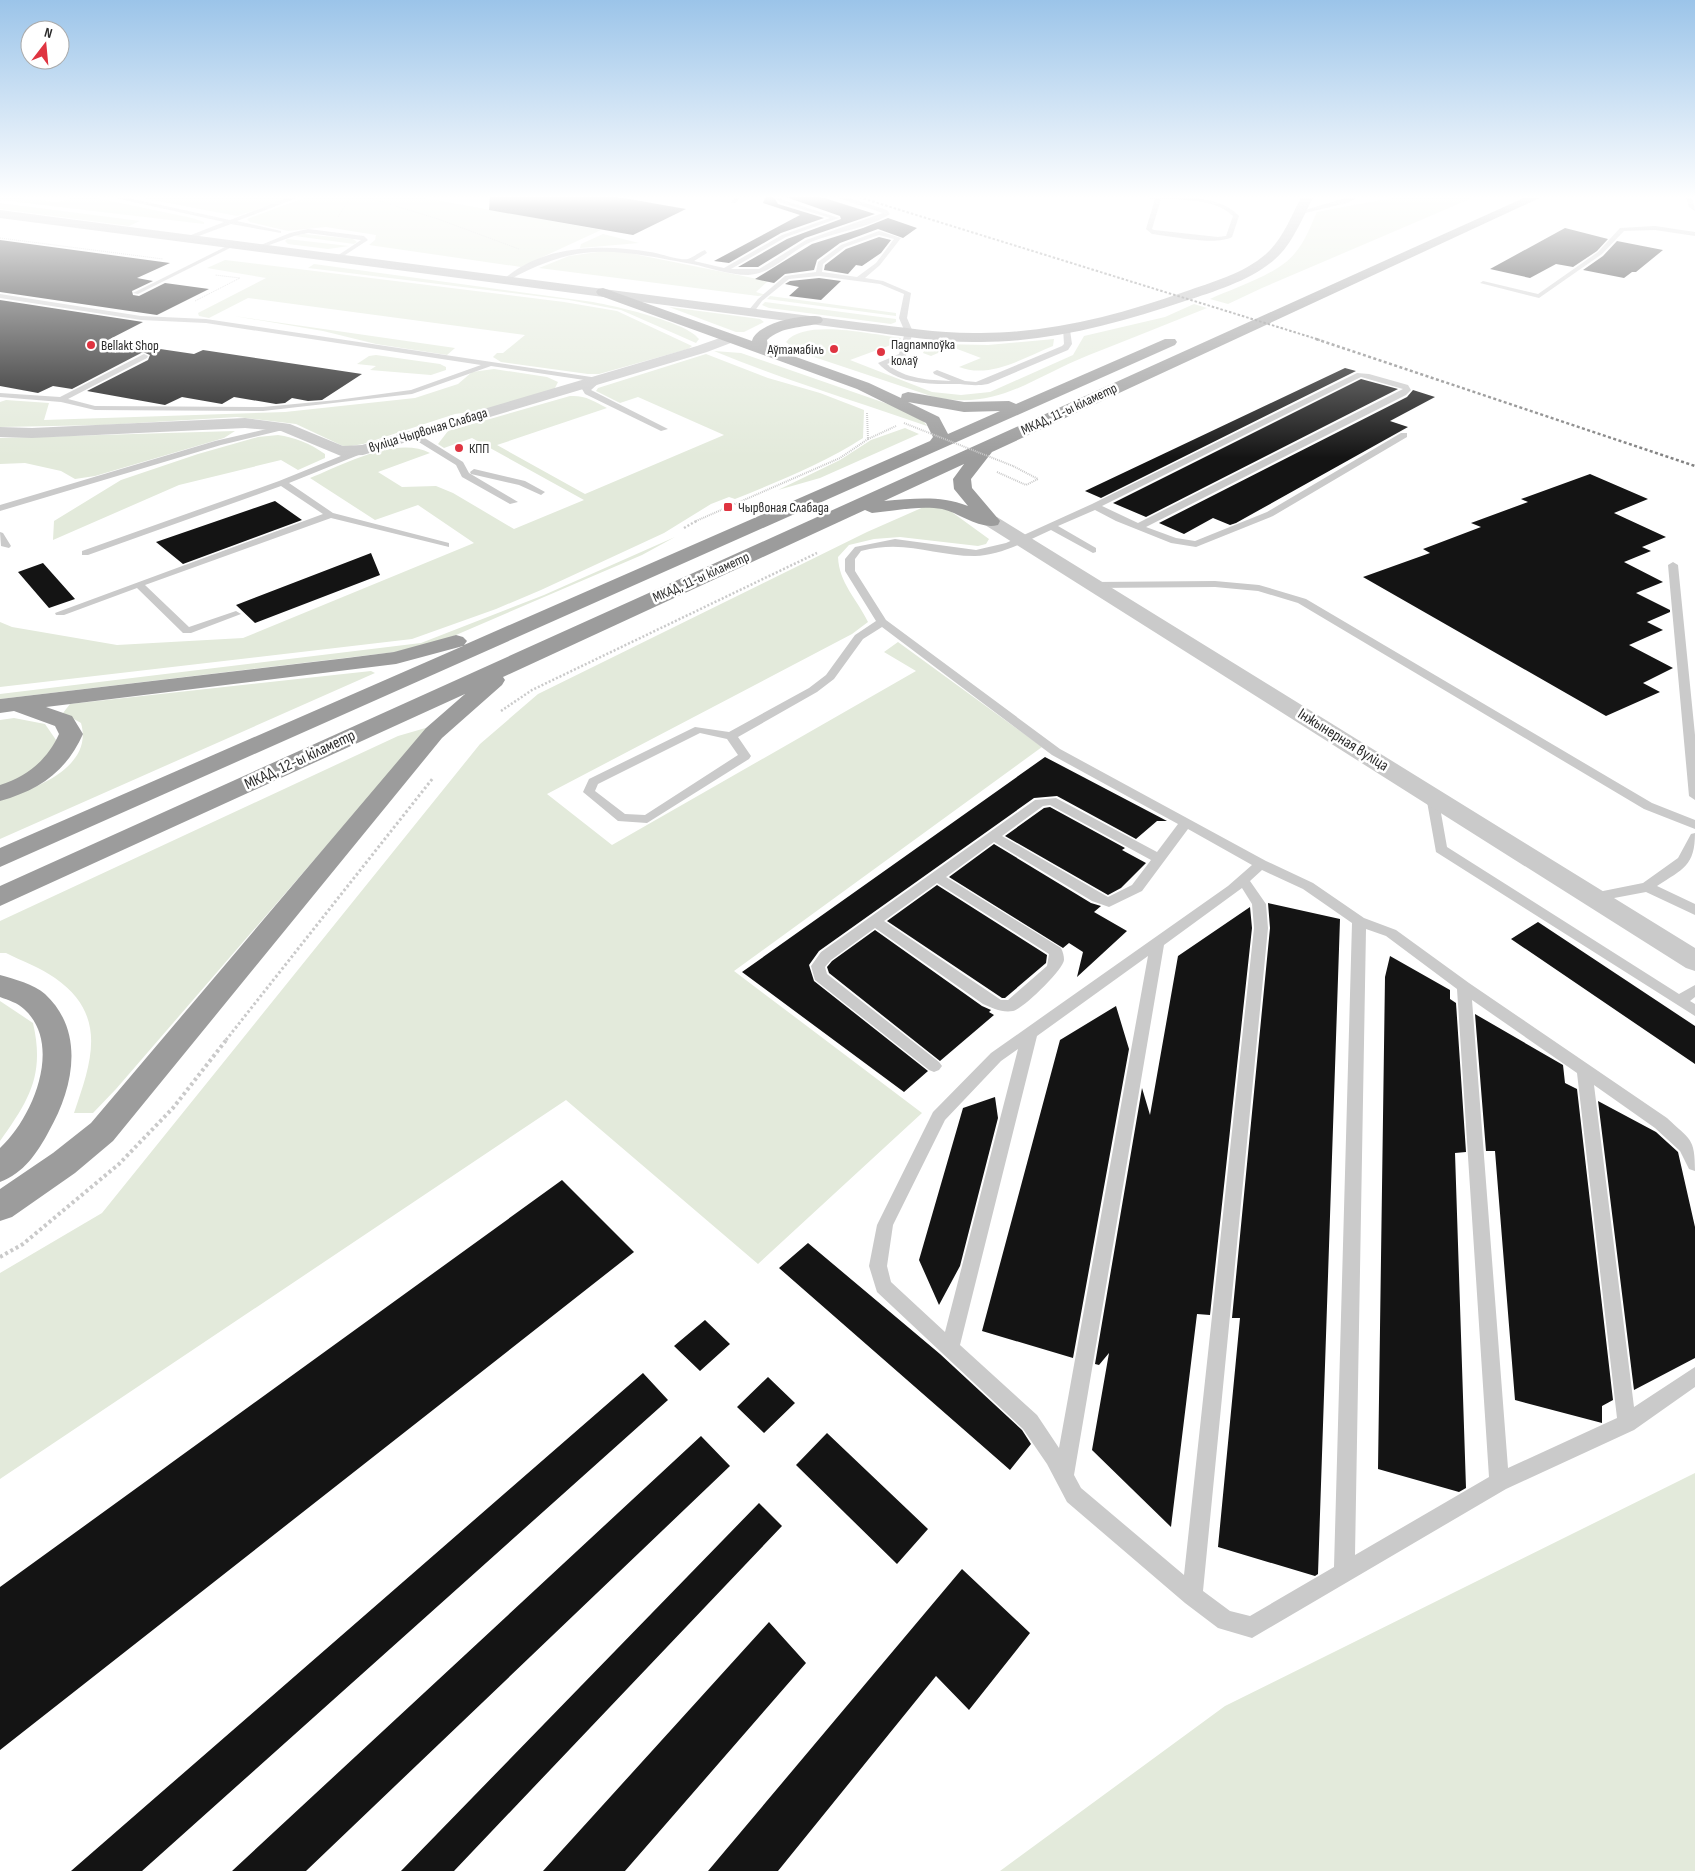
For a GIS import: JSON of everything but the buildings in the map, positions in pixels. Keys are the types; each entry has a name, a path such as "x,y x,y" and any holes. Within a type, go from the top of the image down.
{"highway":[{"name":"МКАД, 11-ы кіламетр","path":"600,623 1347,283"},
{"path":"603,292 863,386 916,400 956,406 994,408 1024,405"},
{"path":"761,349 759,339 766,331 778,326 816,320"},
{"name":"МКАД, 11-ы кіламетр","path":"563,609 1180,338"},
{"path":"863,386 933,420 941,437 938,443"},
{"path":"987,447 962,479 963,489 991,521"},
{"path":"844,512 906,504 945,504 991,521"},
{"path":"5,705 396,658 563,609"},
{"name":"МКАД, 12-ы кіламетр","path":"0,858 563,609"},
{"name":"МКАД, 12-ы кіламетр","path":"0,897 600,623"},
{"path":"0,1207 64,1163 102,1132 434,734 515,662"},
{"path":"0,793 32,782 50,769 66,748 71,734 64,722 41,712 5,705"},
{"path":"0,985 34,1002 54,1030 59,1056 51,1093 37,1123 20,1149 0,1168"}],"main road":[{"path":"539,283 909,332 981,337 1066,330 1100,324 1219,283"}],"street":[{"name":"вуліца Чырвоная Слабада","path":"0,432 32,433 235,423 284,428 341,451 362,450 598,380 731,338"},
{"name":"Інжынерная вуліца","path":"991,521 1695,961"}],"lane":[{"path":"136,293 155,283"},
{"path":"752,311 760,300 780,283"},
{"path":"884,283 908,293 903,318 909,332 902,355 904,360 912,363"},
{"path":"1484,283 1539,296 1557,283"},
{"path":"0,296 141,318 206,321 598,380"},
{"path":"902,355 882,363 888,370 928,383 985,382 1065,348 1068,344 1066,330"},
{"path":"61,400 144,356"},
{"path":"0,396 61,400 95,408 169,410 281,407 412,392 490,364"},
{"path":"937,372 964,383"},
{"path":"1138,526 1407,390 1405,386 1360,375 1095,506 1019,540 976,553 895,542 858,549 850,559 850,571 857,586 882,622 1056,752 1260,864 1308,886 1359,921 1391,933 1464,988 1584,1068 1661,1123 1686,1146 1695,1164"},
{"path":"598,380 586,389 588,392 664,429"},
{"path":"0,508 218,443 284,428"},
{"path":"412,434 460,464 523,499"},
{"path":"1095,506 1174,541 1196,544 1270,514 1404,435"},
{"path":"85,553 282,483 362,450"},
{"path":"460,464 466,475 513,502"},
{"path":"474,472 500,478 537,494"},
{"path":"282,483 330,515 446,545"},
{"path":"60,613 330,515"},
{"path":"1051,526 1093,550"},
{"path":"0,535 6,546"},
{"path":"1673,564 1695,796"},
{"path":"1094,586 1215,584 1259,588 1302,601 1648,806 1695,825"},
{"path":"139,585 188,631 236,614"},
{"path":"730,736 745,756 647,819 622,818 589,792 593,782 699,729 730,736 812,690 830,677 859,637 882,622"},
{"path":"1432,796 1440,849 1695,1011"},
{"path":"934,1066 820,976 818,966 826,956 1039,803 1052,801 1160,858"},
{"path":"992,835 1096,898 1109,902 1137,888 1186,823"},
{"path":"1593,897 1647,887 1677,867 1690,853 1695,837"},
{"path":"1260,864 1243,880 1157,944 996,1057 939,1116 885,1225 878,1266 883,1286 1030,1422 1074,1494 1192,1596 1225,1621 1252,1627 1499,1482 1627,1423 1695,1376"},
{"path":"875,921 988,1000 999,1005 1011,1006 1053,969 1056,952 935,876"},
{"path":"1192,1596 1261,928 1259,904 1243,880"},
{"path":"1647,887 1695,910"},
{"path":"1344,1573 1359,921"},
{"path":"1064,1476 1157,944"},
{"path":"1464,988 1499,1482"},
{"path":"1680,1001 1695,990"},
{"path":"950,1348 1030,1033"},
{"path":"1584,1068 1627,1423"}],"path":[{"path":"198,305 189,304 230,283"},
{"path":"868,439 867,410 874,412"},
{"path":"679,531 701,518 840,458 868,439 904,422 1012,466 1038,479 1026,485 994,470 963,489"},
{"path":"493,716 532,690 818,553"},
{"path":"0,1258 23,1244 119,1164 173,1108 439,771"}],"green space":[{"path":"256,283 413,283 564,302 617,311 692,346 688,349 599,374 588,374 501,362 493,357 497,353 503,353 525,335 248,298 209,318 199,316 198,313"},
{"path":"433,283 456,283 593,302 666,321 692,333 699,339 696,343 621,310 569,300"},
{"path":"659,283 765,283 756,292 766,295 758,296"},
{"path":"1273,283 1228,304 1210,299 1243,285"},
{"path":"770,296 896,313 896,316 767,299"},
{"path":"765,302 896,319 896,322 891,324 769,308 762,305"},
{"path":"1194,304 1207,308 1089,355 1014,390 996,396 977,399 957,400 934,397 796,351 786,342 795,335 823,329 901,338 899,342 850,360 932,392 961,395 990,392 1073,355 1084,336 1165,317"},
{"path":"669,307 760,319 764,322 744,332 736,332"},
{"path":"234,316 455,348 447,355 376,344 323,331"},
{"path":"1054,339 1053,346 1006,366 994,369 971,370 959,367 981,358 952,347 931,356 923,353 926,346 937,344 988,345"},
{"path":"714,351 741,353 905,410 920,417 927,426 793,381"},
{"path":"706,354 768,378 820,393 864,410 863,438 817,464 784,479 735,499 729,497 711,504 664,533 541,590 496,609 412,639 0,687 0,622 12,627 117,645 243,638 474,543 418,505 375,520 310,478 370,454 402,447 417,448 430,453 378,472 402,487 436,486 453,493 514,529 584,500 472,438 444,448 438,444 448,431 570,396 580,396 594,401 607,408 497,445 585,494 724,435 638,397 620,403 596,391 598,388"},
{"path":"376,355 440,364 446,367 446,370 431,375 370,370 376,366 357,364 369,356"},
{"path":"494,369 547,377 558,382 554,390 485,410 455,414 363,444 345,447 296,424 237,417 104,425 0,427 0,402 6,400 49,403 44,420 285,412 415,398 458,384 472,372"},
{"path":"905,428 919,434 820,478 778,490 840,460 871,440"},
{"path":"235,431 224,438 95,476 75,479 61,471 25,463 0,464 0,438"},
{"path":"278,435 290,437 308,444 325,454 325,458 298,470 281,460 179,485 53,540 54,521 121,480 198,454 258,437"},
{"path":"926,506 949,510 989,539 986,544 978,546 900,537 874,539 849,545 838,557 839,566 845,583 868,622 852,634 547,794 612,845 916,671 884,652 898,642 1042,747 734,971 922,1113 758,1264 566,1100 0,1479 0,1273 102,1213 480,744 538,694 867,532"},
{"path":"675,537 642,555 442,641 395,652 0,699 0,694 421,643 544,595"},
{"path":"371,671 375,673 0,839 0,799 44,783 70,764 78,753 83,739 81,723 63,713 70,704"},
{"path":"14,718 45,724 56,740 52,749 41,763 17,779 0,787 0,720"},
{"path":"429,727 116,1089 93,1113 74,1113 90,1057 89,1023 83,1007 72,992 55,978 6,953 0,953 0,921 398,736"},
{"path":"0,1001 33,1023 37,1058 32,1086 19,1113 0,1141"},
{"path":"1695,1473 1695,1871 1000,1871 1225,1706"}],"railway":[{"path":"1137,283 1320,340"},
{"path":"1316,339 1695,466"}],"place":[{"name":"Bellakt Shop","path":"91,345"},
{"name":"Аўтамабіль","path":"834,349"},
{"name":"Падпампоўка колаў","path":"881,352"},
{"name":"КПП","path":"459,448"},
{"name":"Чырвоная Слабада","path":"728,507"}]}
